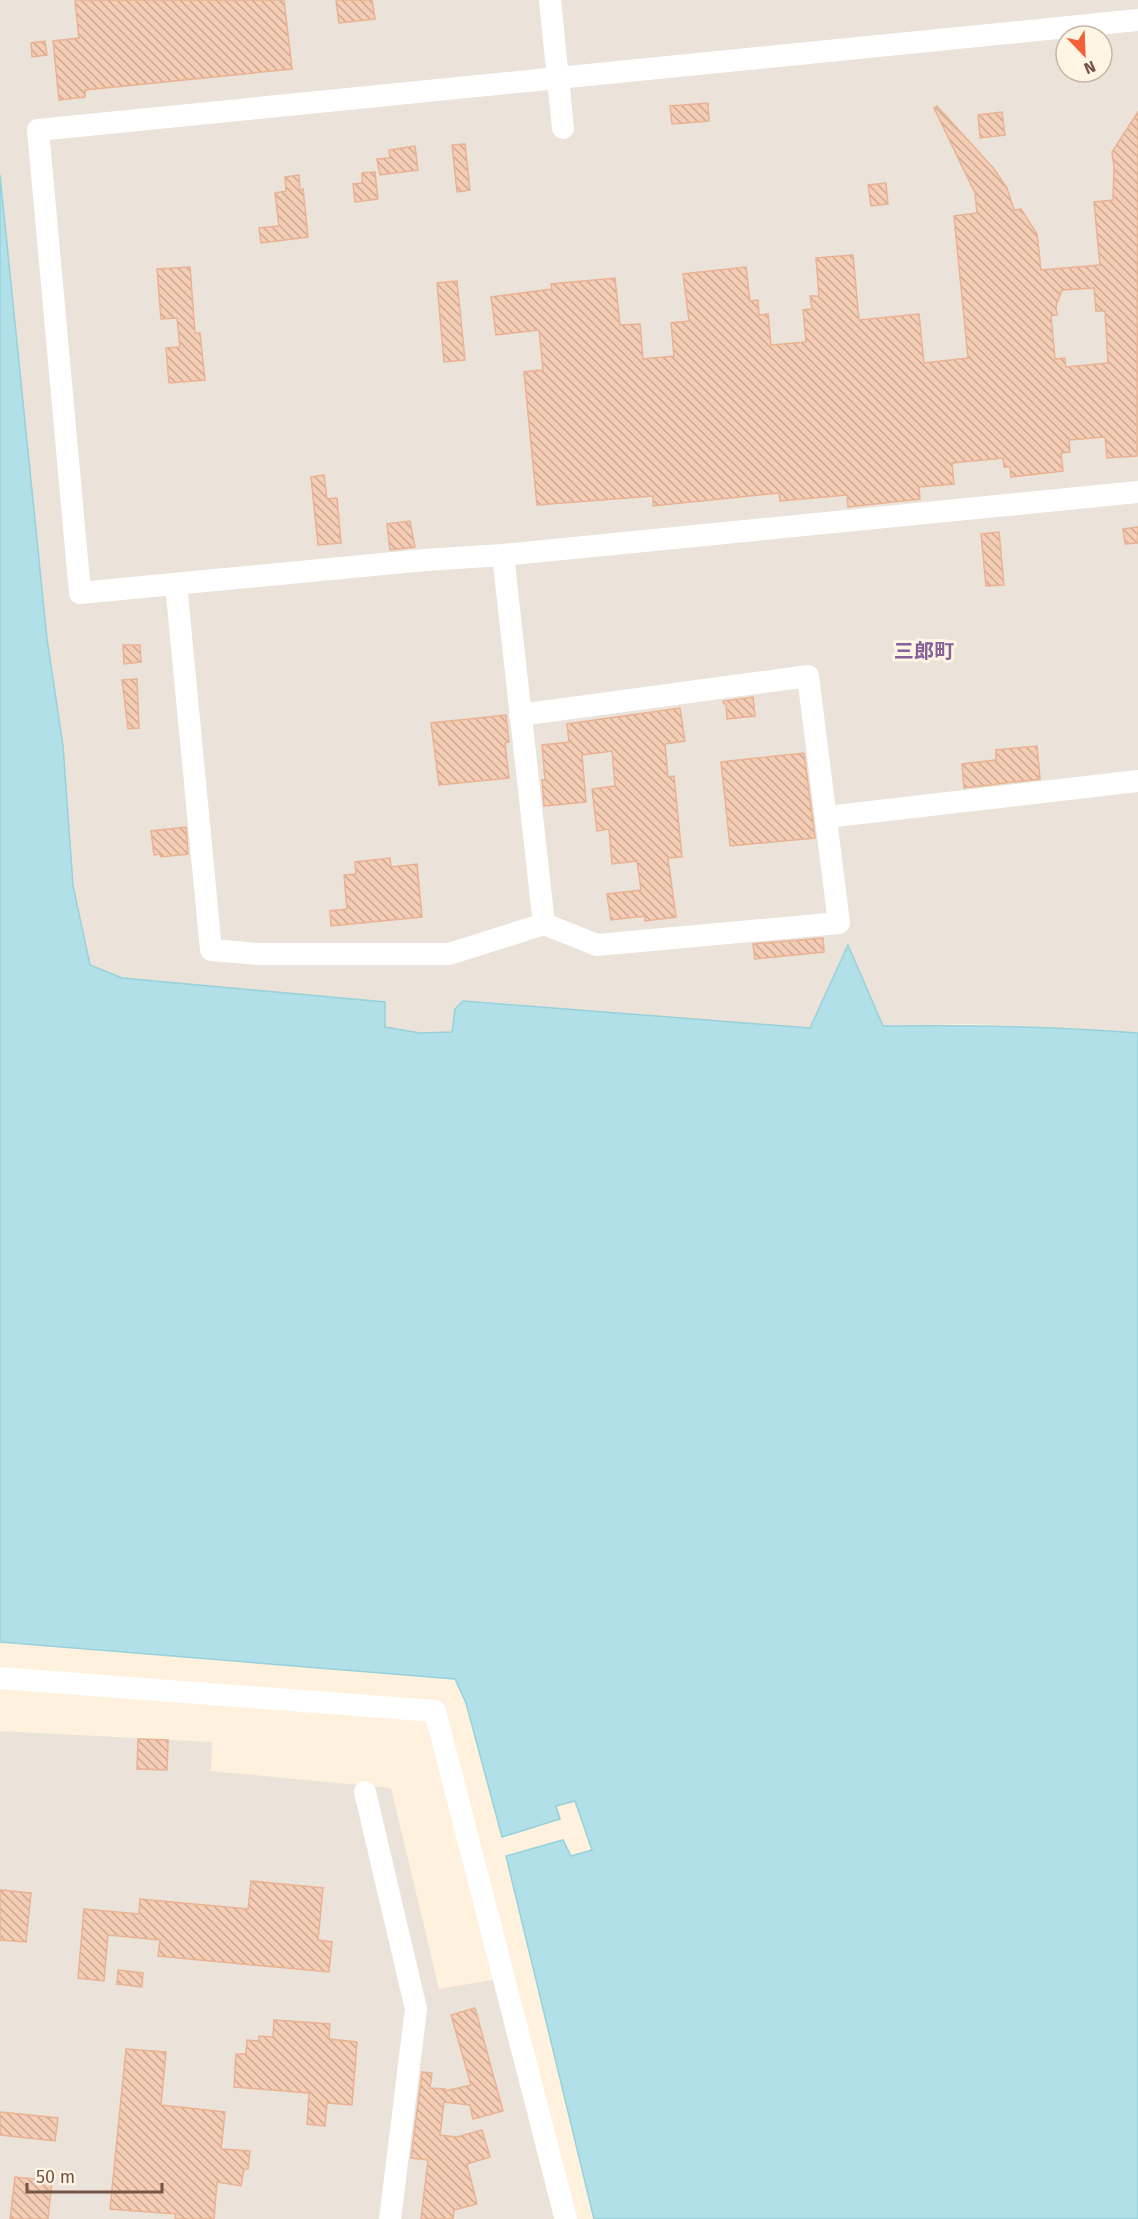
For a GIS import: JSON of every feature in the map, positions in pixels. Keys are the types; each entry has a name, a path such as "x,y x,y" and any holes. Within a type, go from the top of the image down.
{"lane":[{"path":"550,0 563,128"},
{"path":"1138,20 38,130 80,593 425,560 503,555 1138,492"},
{"path":"503,555 544,924"},
{"path":"176,584 211,950 258,954 449,954 544,924 597,945 839,923 808,676 520,715"},
{"path":"827,818 1138,781"},
{"path":"0,1677 435,1711 566,2219"},
{"path":"365,1792 416,2009 390,2219"}],"shaded area":[{"path":"0,0 1138,0 1138,1033 968,1024 810,1028 463,1001 455,1009 452,1032 420,1033 385,1027 385,1002 122,978 90,965 73,886 63,746 47,639 0,175"},
{"path":"0,1731 212,1742 211,1771 391,1788 439,1989 493,1980 554,2219 0,2219"}],"water":[{"path":"0,175 47,639 63,746 73,886 90,965 122,978 385,1002 385,1027 420,1033 452,1032 455,1009 463,1001 810,1028 848,945 883,1026 1010,1026 1138,1033 1138,2219 594,2219 506,1856 563,1840 571,1856 592,1850 575,1801 556,1806 560,1819 502,1837 466,1703 455,1679 0,1642"}],"building":[{"path":"75,0 284,0 292,69 85,90 85,97 59,100 53,41 79,38"},
{"path":"336,0 372,0 375,19 339,23"},
{"path":"45,41 47,55 32,57 31,43"},
{"path":"708,103 709,121 672,124 670,106"},
{"path":"937,106 994,169 1007,188 1014,210 1021,209 1037,234 1041,270 1100,265 1094,202 1113,200 1112,152 1138,112 1137,456 1107,458 1105,437 1069,440 1070,452 1061,453 1063,471 1011,477 1010,467 1004,467 1003,458 952,463 954,484 919,487 920,499 848,507 847,495 780,501 779,493 653,506 653,496 537,505 524,372 543,370 539,330 496,335 491,297 552,289 551,284 615,278 620,325 640,324 643,359 674,356 671,323 689,321 683,274 746,267 750,301 758,300 759,315 768,314 771,345 806,342 803,310 812,309 810,296 819,296 816,258 853,255 859,320 919,314 924,363 968,358 954,216 977,213 975,193 934,108","holes":["1094,288 1096,311 1105,311 1108,363 1066,367 1065,358 1055,359 1051,316 1057,315 1056,306 1062,290"]},
{"path":"1002,112 1005,135 980,138 978,115"},
{"path":"465,144 470,190 457,192 452,145"},
{"path":"415,146 418,170 380,175 377,159 390,158 389,150"},
{"path":"375,172 378,199 355,202 353,184 362,183 362,173"},
{"path":"299,175 300,190 303,189 308,237 261,243 259,228 279,226 275,193 286,191 285,177"},
{"path":"886,183 888,204 871,206 868,185"},
{"path":"190,267 195,333 200,333 205,380 169,383 166,348 180,347 177,318 161,319 157,269"},
{"path":"457,281 465,360 444,362 437,283"},
{"path":"324,475 327,499 337,498 341,543 318,545 311,477"},
{"path":"410,521 415,547 390,550 387,524"},
{"path":"1138,527 1138,543 1125,544 1123,529"},
{"path":"999,532 1004,585 986,586 981,534"},
{"path":"123,645 140,645 141,662 124,664"},
{"path":"137,679 139,728 128,729 122,680"},
{"path":"753,697 755,716 727,719 726,704 723,701"},
{"path":"680,708 685,741 665,744 668,777 674,776 682,857 668,858 676,917 645,921 645,916 611,920 607,894 641,890 637,861 612,864 609,829 597,831 592,789 615,786 612,751 582,755 586,802 544,806 542,780 545,780 542,745 569,742 567,724"},
{"path":"506,715 509,742 505,743 509,778 439,785 431,723"},
{"path":"1037,746 1040,779 964,788 962,764 996,760 996,750"},
{"path":"804,753 815,838 730,846 721,762"},
{"path":"186,827 188,854 161,857 160,854 154,855 151,831"},
{"path":"390,858 391,867 417,864 422,917 331,926 330,911 347,909 344,875 356,874 355,862"},
{"path":"823,938 824,952 755,959 753,944"},
{"path":"138,1739 168,1740 167,1770 137,1769"},
{"path":"251,1881 323,1888 318,1940 332,1942 329,1972 158,1956 160,1940 108,1935 104,1981 78,1978 84,1909 139,1914 140,1899 248,1909"},
{"path":"0,1890 31,1893 26,1942 0,1940"},
{"path":"118,1970 143,1973 142,1987 117,1984"},
{"path":"475,2008 503,2111 473,2119 470,2105 444,2102 440,2135 457,2137 482,2130 490,2157 467,2164 477,2204 454,2210 453,2219 421,2219 428,2160 411,2158 422,2072 432,2073 430,2088 445,2089 445,2091 471,2085 451,2015"},
{"path":"274,2020 330,2024 329,2039 357,2042 352,2105 327,2103 325,2126 307,2124 309,2093 234,2087 236,2054 246,2054 247,2040 259,2041 259,2036 273,2037"},
{"path":"126,2049 166,2052 161,2105 225,2112 221,2149 250,2151 248,2169 244,2169 241,2186 217,2182 214,2219 175,2219 176,2214 110,2209"},
{"path":"0,2112 58,2118 55,2141 0,2135"},
{"path":"15,2177 52,2181 48,2219 10,2219"}],"district":[{"name":"三郎町","path":"924,651"}]}
